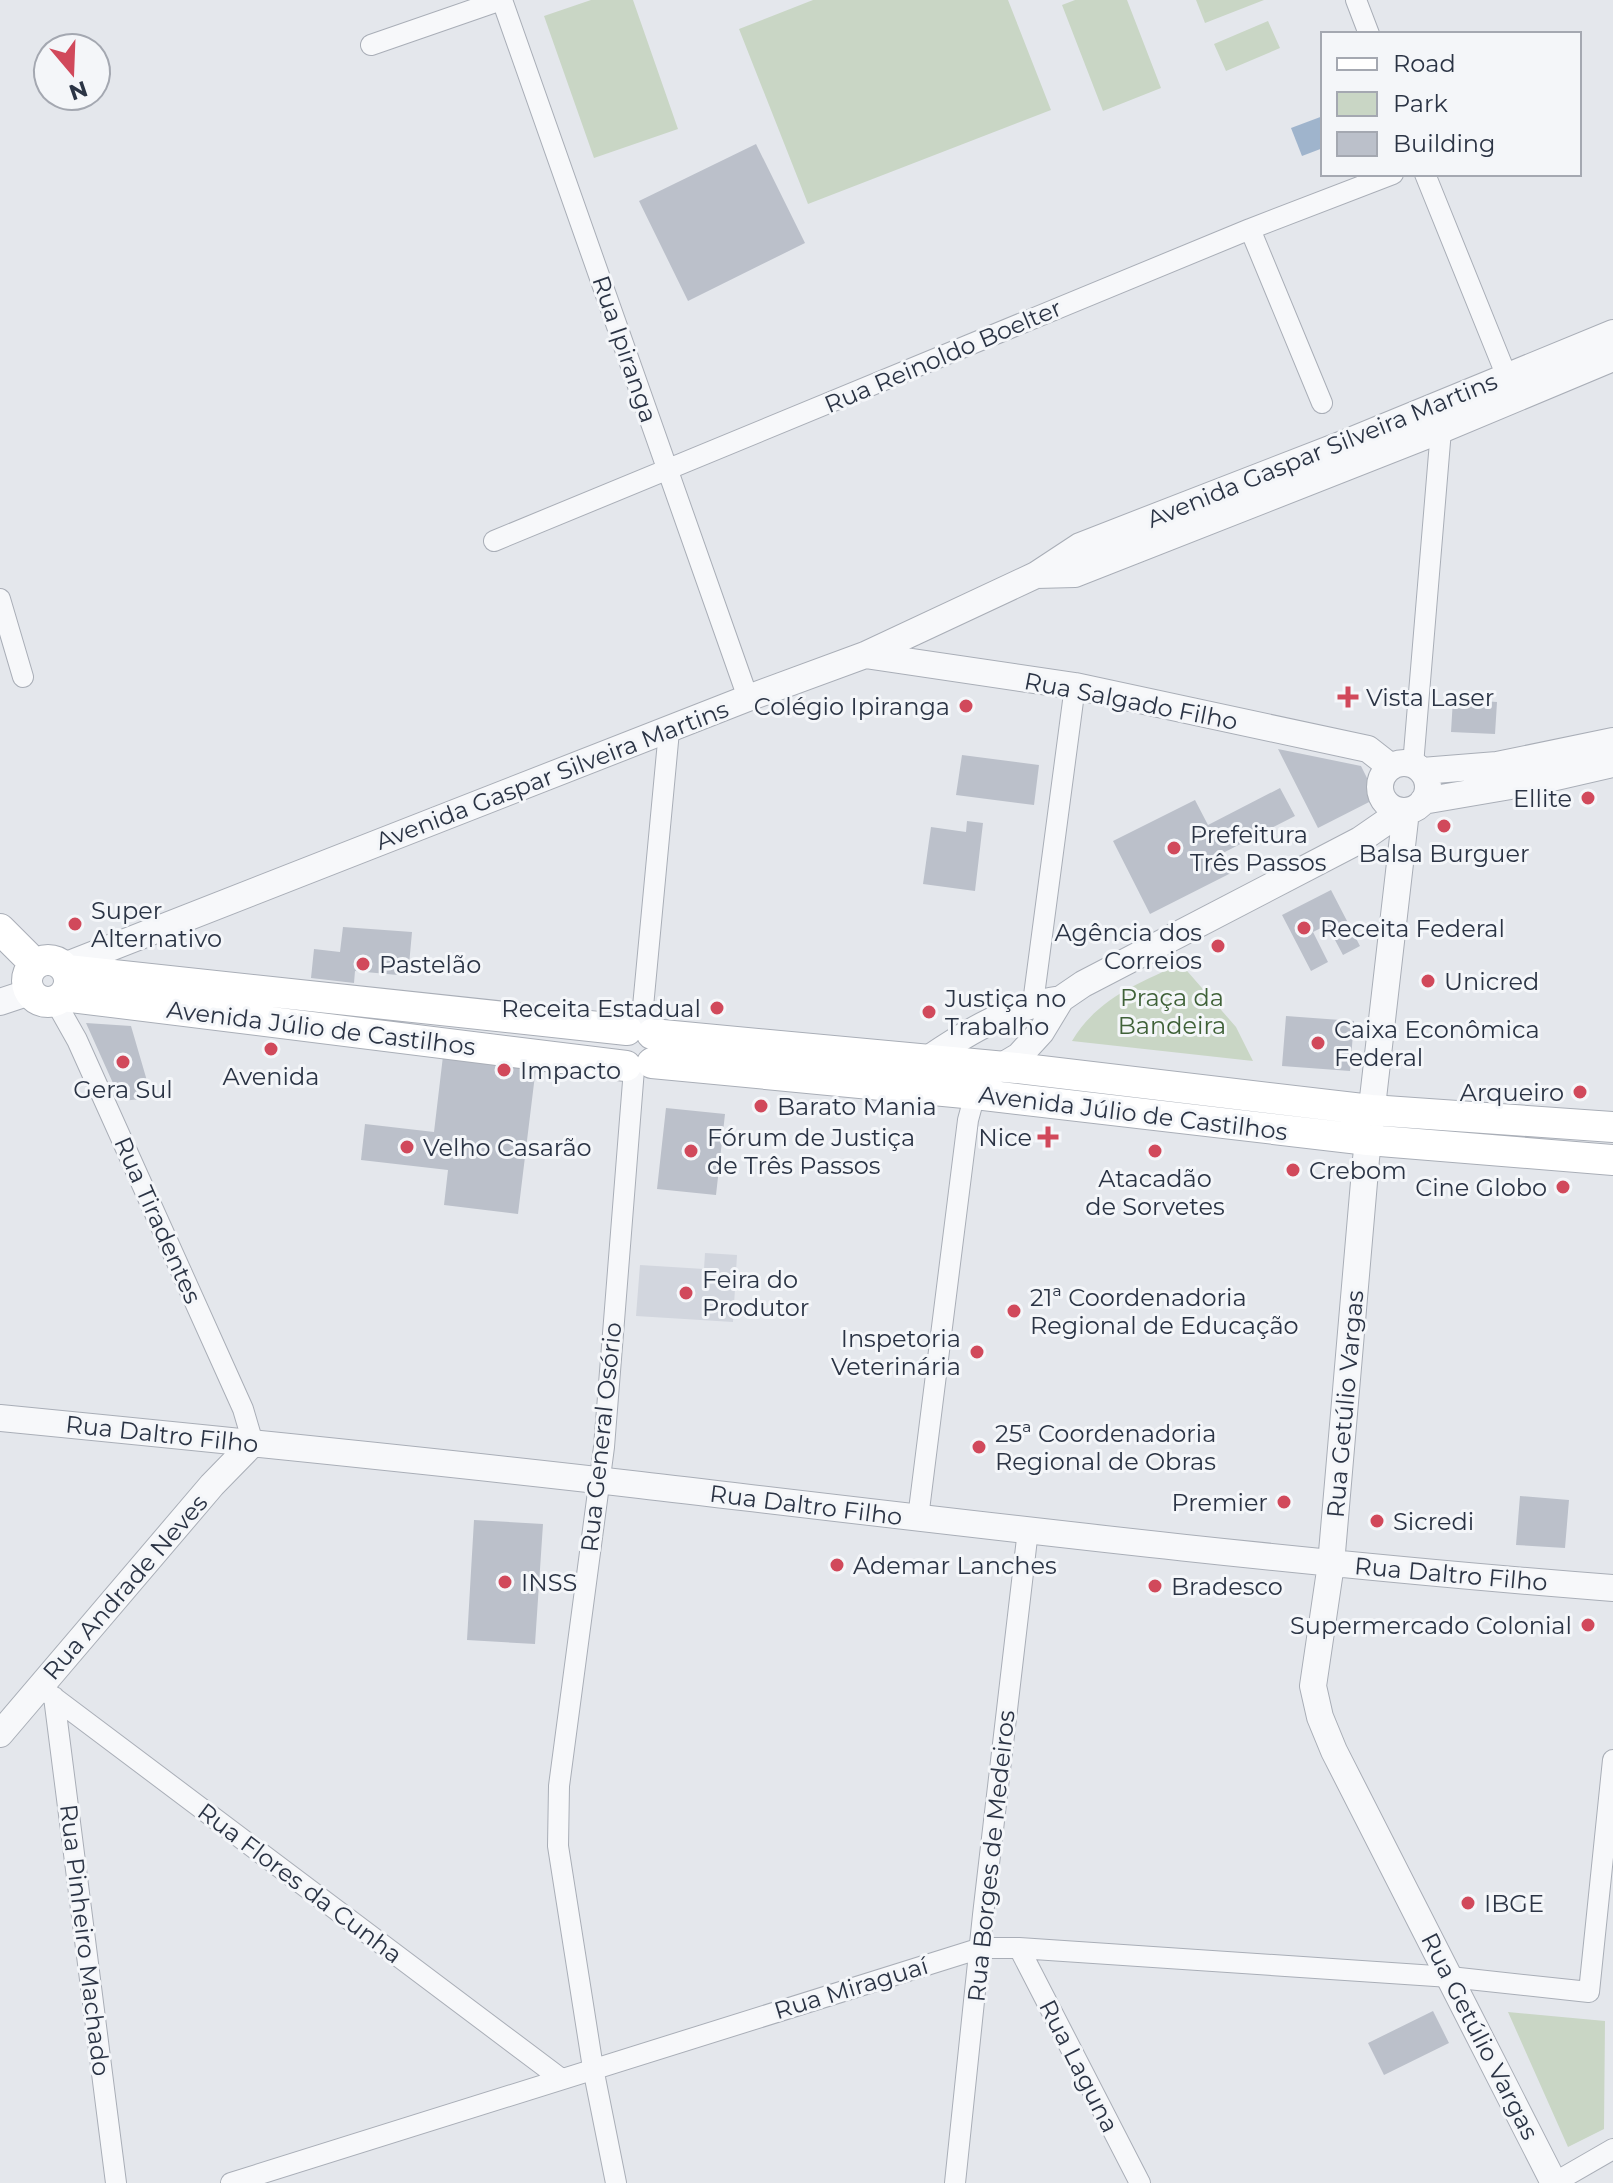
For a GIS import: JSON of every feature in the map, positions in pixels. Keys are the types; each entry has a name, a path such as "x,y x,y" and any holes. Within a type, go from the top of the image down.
{"main road":[{"path":"0,929 43,981"},
{"name":"Avenida Júlio de Castilhos","path":"43,981 485,1015 639,1048 975,1094 1369,1125 1613,1127"},
{"name":"Avenida Júlio de Castilhos","path":"43,981 482,1048 639,1048 928,1059 1000,1067 1613,1160"},
{"path":"482,1048 485,1015"}],"street":[{"path":"371,45 502,0"},
{"name":"Rua Ipiranga","path":"502,0 748,698"},
{"path":"1356,0 1368,32"},
{"name":"Rua Reinoldo Boelter","path":"494,541 1250,229 1388,176"},
{"path":"1426,176 1507,377"},
{"path":"1250,229 1322,403"},
{"name":"Avenida Gaspar Silveira Martins","path":"0,1002 43,981 748,698 865,655 1036,575 1080,546 1340,445 1613,333"},
{"name":"Avenida Gaspar Silveira Martins","path":"1036,575 1075,574 1441,430 1613,358"},
{"path":"1409,767 1441,430"},
{"path":"0,599 23,677"},
{"name":"Rua Salgado Filho","path":"865,655 1075,686 1368,749 1409,767"},
{"path":"1033,1003 1075,686"},
{"name":"Rua General Osório","path":"616,2183 593,2068 558,1846 559,1786 600,1481 669,731"},
{"path":"1613,741 1497,765 1409,767 1382,778 1381,793 1388,805 1410,808 1613,764"},
{"path":"918,1518 968,1120 982,1078 1019,1056 1041,1032 1061,999 1083,984 1360,840 1410,808 1428,782 1409,767"},
{"name":"Rua Getúlio Vargas","path":"1410,808 1369,1125 1331,1564 1313,1686 1320,1717 1334,1751 1554,2183"},
{"name":"Rua Tiradentes","path":"43,981 77,1040 243,1409 253,1443"},
{"path":"928,1059 972,1030 1033,1003 1061,999"},
{"name":"Rua Daltro Filho","path":"0,1418 600,1481 1331,1564 1613,1588"},
{"name":"Rua Andrade Neves","path":"0,1734 47,1692 212,1485 253,1443"},
{"name":"Rua Borges de Medeiros","path":"955,2183 1028,1530"},
{"name":"Rua Flores da Cunha","path":"47,1692 560,2078"},
{"name":"Rua Pinheiro Machado","path":"47,1692 116,2183"},
{"name":"Rua Miraguaí","path":"231,2183 981,1948 1450,1977 1589,1992 1613,1760"},
{"name":"Rua Laguna","path":"1019,1948 1140,2183"},
{"path":"1554,2183 1613,2149"}],"shaded area":[{"name":"Feira do Produtor","path":"705,1253 737,1255 733,1322 636,1316 640,1265 704,1269"}],"green space":[{"path":"591,0 633,0 678,129 594,158 544,16"},
{"path":"813,0 1008,0 1051,110 808,204 739,29"},
{"path":"1075,0 1127,0 1161,88 1103,111 1062,5"},
{"path":"1196,0 1264,0 1205,23"},
{"path":"1268,21 1280,48 1226,71 1214,44"},
{"name":"Praça da Bandeira","path":"1181,964 1236,1027 1253,1061 1072,1041 1082,1026 1106,1003"},
{"path":"1508,2012 1605,2021 1604,2129 1568,2147"}],"water":[{"path":"1321,117 1321,149 1302,156 1291,128"}],"building":[{"path":"756,144 805,243 688,301 639,201"},
{"path":"1453,699 1497,702 1495,734 1451,732"},
{"path":"1278,749 1361,766 1377,798 1318,828"},
{"path":"962,755 1039,765 1034,805 956,795"},
{"name":"Prefeitura Três Passos","path":"1280,788 1295,816 1221,854 1231,873 1150,914 1113,841 1195,800 1208,825"},
{"path":"967,821 983,823 975,891 923,884 931,827 966,832"},
{"name":"Receita Federal","path":"1331,890 1360,946 1343,955 1327,925 1313,932 1328,962 1311,971 1282,915"},
{"path":"343,927 412,932 408,976 355,971 354,983 311,978 314,949 340,952"},
{"name":"Caixa Econômica Federal","path":"1286,1016 1354,1021 1350,1071 1282,1066"},
{"name":"Gera Sul","path":"86,1023 131,1026 152,1098 121,1101"},
{"path":"443,1056 536,1067 518,1214 444,1205 448,1170 361,1160 365,1124 434,1132"},
{"name":"Fórum de Justiça de Três Passos","path":"666,1108 725,1114 716,1195 657,1189"},
{"path":"1520,1496 1569,1500 1565,1548 1516,1545"},
{"name":"INSS","path":"474,1520 543,1524 535,1644 467,1640"},
{"path":"1433,2011 1449,2043 1384,2075 1368,2043"}],"place":[{"name":"Vista Laser","path":"1348,697"},
{"name":"Colégio Ipiranga","path":"966,706"},
{"name":"Ellite","path":"1588,798"},
{"name":"Balsa Burguer","path":"1444,826"},
{"name":"Prefeitura Três Passos","path":"1174,848"},
{"name":"Super Alternativo","path":"75,924"},
{"name":"Receita Federal","path":"1304,928"},
{"name":"Agência dos Correios","path":"1218,946"},
{"name":"Pastelão","path":"363,964"},
{"name":"Unicred","path":"1428,981"},
{"name":"Receita Estadual","path":"717,1008"},
{"name":"Justiça no Trabalho","path":"929,1012"},
{"name":"Caixa Econômica Federal","path":"1318,1043"},
{"name":"Avenida","path":"271,1049"},
{"name":"Gera Sul","path":"123,1062"},
{"name":"Impacto","path":"504,1070"},
{"name":"Arqueiro","path":"1580,1092"},
{"name":"Barato Mania","path":"761,1106"},
{"name":"Nice","path":"1048,1137"},
{"name":"Velho Casarão","path":"407,1147"},
{"name":"Fórum de Justiça de Três Passos","path":"691,1151"},
{"name":"Atacadão de Sorvetes","path":"1155,1151"},
{"name":"Crebom","path":"1293,1170"},
{"name":"Cine Globo","path":"1563,1187"},
{"name":"Feira do Produtor","path":"686,1293"},
{"name":"21ª Coordenadoria Regional de Educação","path":"1014,1311"},
{"name":"Inspetoria Veterinária","path":"977,1352"},
{"name":"25ª Coordenadoria Regional de Obras","path":"979,1447"},
{"name":"Premier","path":"1284,1502"},
{"name":"Sicredi","path":"1377,1521"},
{"name":"Ademar Lanches","path":"837,1565"},
{"name":"INSS","path":"505,1582"},
{"name":"Bradesco","path":"1155,1586"},
{"name":"Supermercado Colonial","path":"1588,1625"},
{"name":"IBGE","path":"1468,1903"}]}
